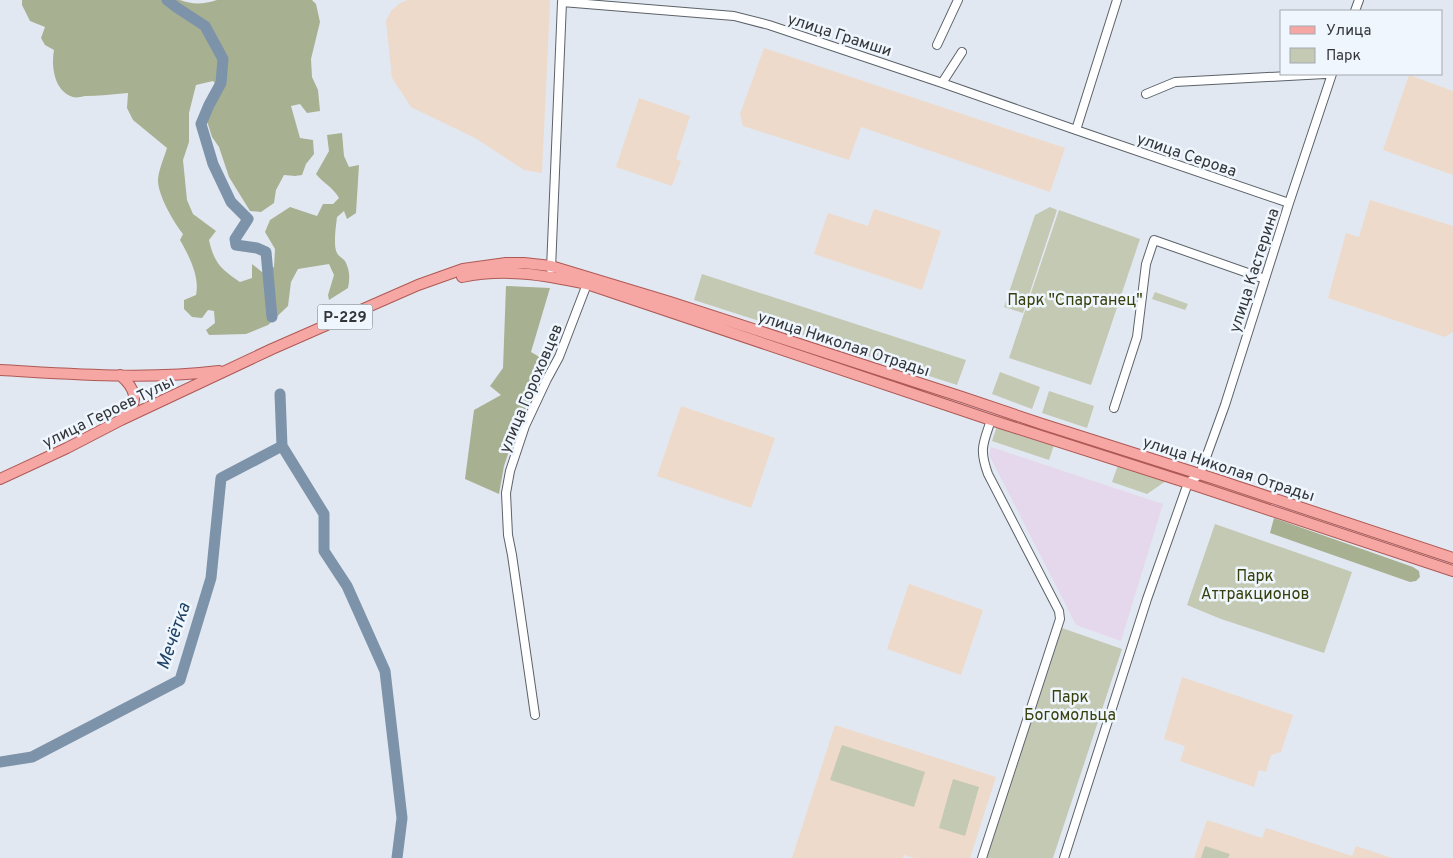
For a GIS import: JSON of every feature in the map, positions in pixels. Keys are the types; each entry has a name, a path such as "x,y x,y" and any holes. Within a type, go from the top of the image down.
{"main road":[{"name":"улица Николая Отрады","path":"229,370 272,349 418,285 463,269 506,263 551,271 679,305 1453,558"},
{"name":"улица Николая Отрады","path":"0,370 179,376 229,370 273,354 442,282 487,273 551,271 991,420 1453,571"},
{"name":"улица Героев Тулы","path":"0,478 229,370"},
{"path":"120,375 130,385 135,395 133,406 121,420"}],"street":[{"path":"937,45 958,0"},
{"path":"1076,130 1117,0"},
{"name":"улица Грамши","path":"551,271 562,2 734,16 769,25 1076,130"},
{"path":"942,83 962,52"},
{"path":"1146,94 1175,82 1307,75"},
{"name":"улица Кастерина","path":"1200,474 1225,405 1332,75"},
{"name":"улица Серова","path":"1076,130 1289,203"},
{"path":"1114,408 1137,336 1146,264 1154,240 1265,279"},
{"name":"улица Гороховцев","path":"535,715 508,535 506,493 510,471 525,426 559,357 586,284"},
{"path":"982,858 1060,619 1059,611 985,468 982,450 991,420"},
{"path":"1064,858 1147,598 1188,483 1200,474"}],"shaded area":[{"path":"408,0 549,0 542,173 524,170 475,138 411,107 392,78 386,21 391,11 400,3"},
{"path":"764,48 1065,148 1050,192 861,127 849,160 743,126 740,114"},
{"path":"1409,75 1453,91 1453,175 1383,150"},
{"path":"639,98 690,116 676,159 681,161 672,186 616,167"},
{"path":"1370,200 1453,226 1453,332 1445,337 1328,298 1346,233 1359,237"},
{"path":"874,209 941,231 922,290 814,254 828,213 868,226"},
{"path":"681,406 775,438 751,508 657,476"},
{"path":"991,447 1163,504 1121,641 1076,625 989,455"},
{"path":"909,584 983,610 961,675 887,649"},
{"path":"1182,677 1293,715 1281,752 1271,755 1266,772 1259,770 1254,787 1180,761 1185,746 1164,739"},
{"path":"835,725 996,777 970,858 914,858 904,855 903,858 792,858"},
{"path":"1207,820 1262,838 1266,828 1352,856 1356,846 1392,858 1194,858"}],"green space":[{"path":"22,0 180,0 198,3 217,0 312,0 316,4 320,22 311,59 312,77 318,90 320,111 307,113 300,104 291,106 300,138 313,140 314,154 306,164 302,175 284,175 276,190 274,203 261,212 250,211 229,177 219,147 212,137 207,121 222,91 213,81 196,85 189,113 189,142 183,160 187,200 193,214 216,231 209,240 219,265 240,282 252,278 252,264 262,272 274,267 275,249 265,232 270,220 290,207 317,216 323,204 333,204 339,198 316,174 329,151 327,135 342,133 344,156 349,167 359,165 356,213 347,219 344,211 337,217 336,250 347,264 349,271 348,288 329,300 328,295 334,275 329,264 298,269 291,282 288,306 268,325 246,334 209,335 206,330 215,323 214,311 208,310 202,318 192,317 184,309 184,300 196,295 197,288 195,274 180,240 183,234 167,208 158,185 159,171 167,148 133,120 127,108 128,93 73,97 62,89 55,77 54,50 45,45 41,38 45,27 30,21 22,5"},
{"path":"1050,207 1057,210 1023,313 1004,307 1035,215"},
{"name":"Парк \"Спартанец\"","path":"1059,210 1140,239 1091,385 1009,358"},
{"path":"702,274 966,360 957,385 694,300"},
{"path":"506,286 550,288 531,352 548,362 518,424 504,466 499,494 465,479 474,410 501,395 490,386 503,368"},
{"path":"1155,292 1188,304 1185,310 1152,299"},
{"path":"1000,372 1040,387 1032,409 992,394"},
{"path":"1049,391 1094,406 1087,428 1042,413"},
{"path":"997,426 1054,445 1049,460 992,441"},
{"path":"1118,465 1166,481 1147,494 1112,482"},
{"path":"1274,518 1413,567 1419,571 1420,577 1416,581 1410,582 1270,533"},
{"name":"Парк Аттракционов","path":"1215,524 1352,572 1324,653 1221,619 1187,605"},
{"name":"Парк Богомольца","path":"1062,628 1122,649 1053,858 987,858"},
{"path":"842,745 925,772 914,807 830,780"},
{"path":"953,779 979,787 965,836 939,828"},
{"path":"1205,846 1230,854 1228,858 1201,858"}],"waterway":[{"name":"Мечётка","path":"167,0 205,26 223,59 221,83 201,124 213,164 231,202 248,219 235,239 236,245 257,248 266,252 272,317"},
{"name":"Мечётка","path":"280,394 282,446 324,514 324,551 347,586 385,671 402,818 397,858"},
{"name":"Мечётка","path":"0,762 32,757 180,680 211,578 221,478 282,446"}]}
